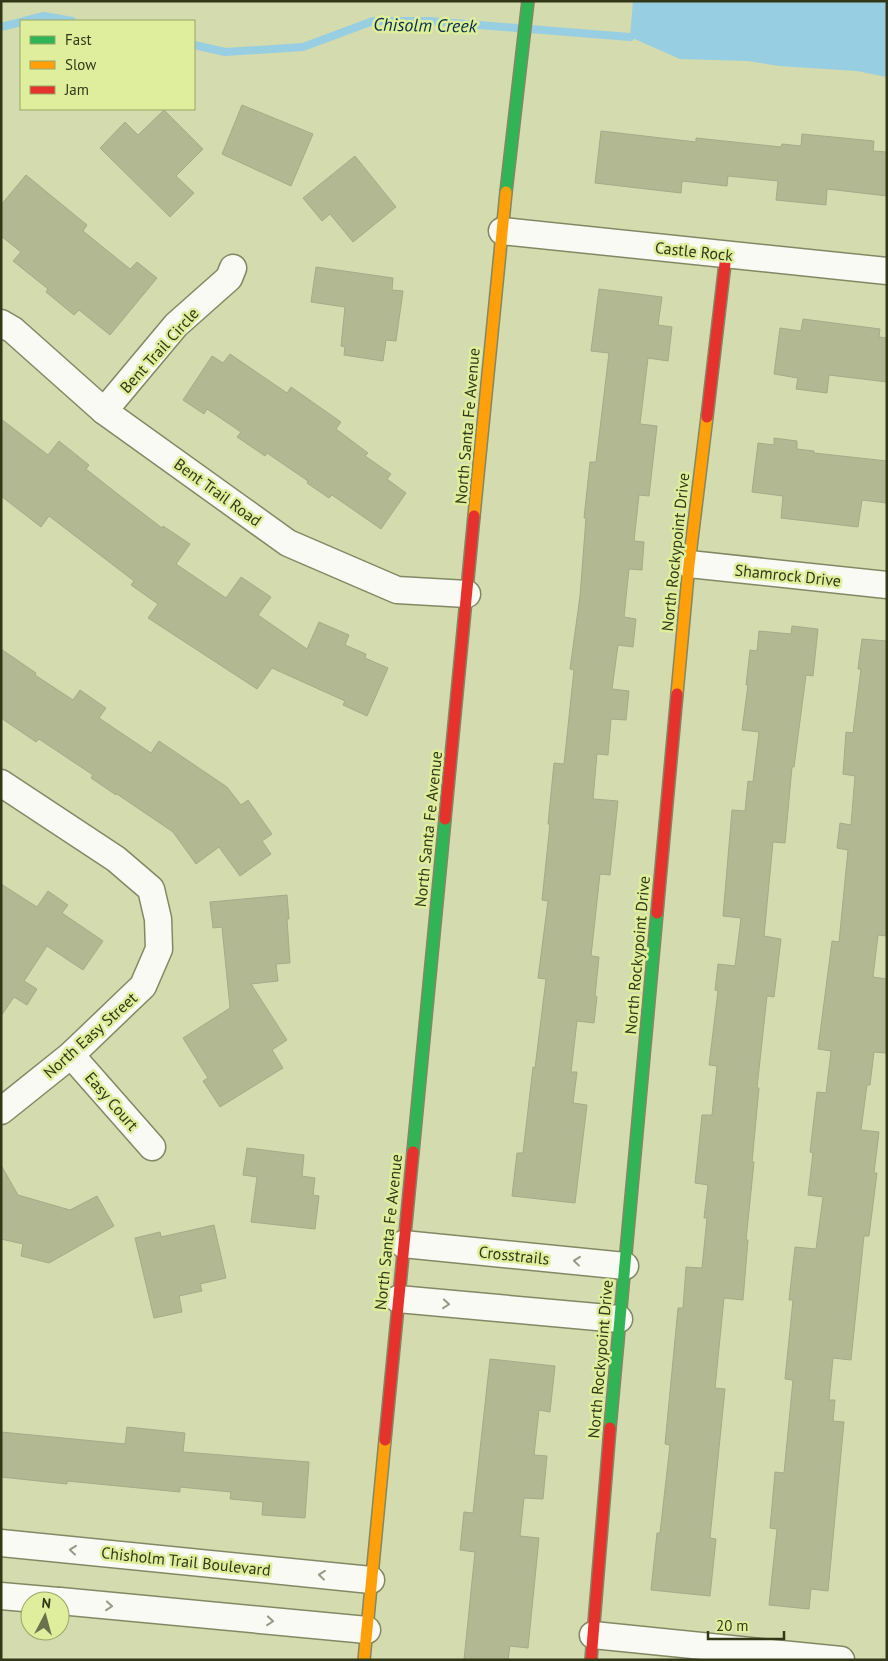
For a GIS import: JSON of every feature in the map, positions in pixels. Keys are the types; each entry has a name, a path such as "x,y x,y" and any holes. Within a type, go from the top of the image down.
{"main road":[{"name":"North Santa Fe Avenue","path":"364,1660 502,230 528,1"},
{"name":"North Rockypoint Drive","path":"592,1648 619,1319 689,564 726,255"}],"street":[{"name":"Castle Rock","path":"502,230 887,271"},
{"name":"Bent Trail Circle","path":"104,411 176,325 229,278 233,268"},
{"name":"Bent Trail Road","path":"1,323 13,330 104,411 288,543 397,590 467,594"},
{"name":"Shamrock Drive","path":"689,564 887,585"},
{"name":"North Easy Street","path":"1,783 116,859 151,889 158,919 159,949 143,986 71,1055 1,1111"},
{"name":"Easy Court","path":"71,1055 152,1147"},
{"name":"Crosstrails","path":"403,1244 625,1266"},
{"path":"398,1299 619,1319"},
{"name":"Chisholm Trail Boulevard","path":"1,1543 371,1580"},
{"path":"1,1596 20,1598"},
{"path":"70,1602 367,1630"},
{"path":"592,1648 842,1660"}],"water":[{"path":"633,1 887,1 887,77 857,71 779,66 748,61 680,59 630,37"}],"building":[{"path":"242,105 313,134 291,186 222,154"},
{"path":"164,110 203,149 176,176 194,193 170,217 100,148 125,122 138,135"},
{"path":"601,131 696,142 696,138 781,147 782,144 801,146 802,134 874,141 873,151 887,152 887,196 827,189 826,205 776,200 778,181 728,176 727,186 682,181 681,193 595,183"},
{"path":"355,156 396,207 353,242 330,214 322,221 303,198"},
{"path":"26,175 87,225 83,231 130,269 137,262 157,278 110,335 79,310 74,315 46,292 48,289 13,261 21,252 1,236 1,205"},
{"path":"316,267 393,278 392,290 403,291 396,341 386,340 383,361 344,355 345,347 341,346 345,307 311,302"},
{"path":"599,289 662,297 658,325 672,327 668,361 648,358 640,424 657,426 649,496 639,495 634,541 644,542 642,570 629,569 624,617 636,619 633,647 618,645 612,689 629,691 626,720 611,719 608,755 597,754 593,799 618,801 610,875 600,874 591,956 599,957 594,1023 577,1021 571,1072 577,1072 573,1103 587,1105 575,1203 512,1196 517,1153 523,1153 546,979 538,978 548,901 542,900 554,763 564,764 574,670 570,669 580,596 586,518 584,518 590,462 596,462 609,353 591,351"},
{"path":"803,319 880,329 879,337 887,338 887,382 829,375 827,393 796,389 798,378 774,374 780,328 801,331"},
{"path":"230,354 287,393 291,387 341,422 336,429 368,453 365,456 391,474 387,479 406,493 381,529 332,495 329,498 267,453 265,456 237,437 241,432 207,409 204,414 183,400 212,356 223,363"},
{"path":"1,419 48,455 59,441 89,465 86,469 119,495 162,528 163,526 190,544 176,564 226,598 241,577 271,597 258,615 307,649 319,622 349,635 345,645 366,654 365,658 388,668 367,716 343,705 345,701 272,668 257,689 148,618 158,604 131,585 134,581 49,516 41,527 1,496"},
{"path":"774,438 797,441 797,449 814,451 814,453 887,461 887,503 862,500 858,527 781,518 783,496 752,492 758,443 774,445"},
{"path":"792,626 818,629 813,676 806,675 794,767 792,767 785,843 773,842 764,936 781,939 774,997 767,996 757,1088 759,1088 746,1240 748,1240 743,1300 724,1298 715,1388 725,1389 710,1538 716,1539 710,1596 651,1590 657,1533 660,1533 670,1445 665,1444 678,1308 683,1308 686,1267 702,1268 707,1218 704,1218 708,1185 695,1183 702,1115 712,1115 717,1066 709,1065 718,991 715,990 718,964 735,966 741,918 723,916 732,810 745,811 748,781 753,782 759,732 742,730 750,650 757,651 759,631 791,634"},
{"path":"862,639 887,641 887,936 878,935 873,977 887,979 887,1043 886,1053 874,1052 861,1130 879,1132 874,1173 877,1173 869,1236 864,1236 851,1360 833,1358 829,1400 835,1400 833,1421 844,1422 828,1591 811,1589 809,1609 769,1605 777,1529 770,1528 775,1472 784,1473 793,1380 785,1379 793,1300 789,1300 795,1247 816,1249 823,1197 808,1195 813,1153 810,1152 817,1092 826,1093 831,1051 818,1049 832,941 839,942 848,850 837,848 840,823 851,825 855,776 843,774 846,732 853,733 861,669 858,669"},
{"path":"1,649 36,673 35,675 73,700 80,690 106,708 99,718 151,753 159,741 227,787 241,805 248,800 272,834 262,841 271,854 240,876 219,847 196,864 173,832 91,778 93,775 39,739 36,742 1,718"},
{"path":"1,884 37,907 48,891 68,905 62,913 103,941 83,970 47,946 24,981 37,989 27,1005 14,997 1,1016"},
{"path":"287,895 290,963 276,964 278,981 251,984 287,1040 272,1050 283,1068 220,1107 203,1081 208,1078 183,1038 230,1008 222,927 213,928 210,902"},
{"path":"247,1148 304,1155 302,1176 315,1178 313,1195 319,1196 315,1229 251,1222 257,1177 243,1175"},
{"path":"1,1165 18,1195 70,1210 97,1196 114,1226 49,1263 21,1256 23,1244 1,1239"},
{"path":"214,1225 226,1278 200,1284 202,1291 179,1296 182,1312 154,1318 135,1238 160,1232 161,1237"},
{"path":"490,1359 555,1366 550,1412 539,1410 534,1455 547,1456 543,1499 524,1498 520,1536 539,1538 528,1648 510,1646 508,1660 464,1660 475,1552 460,1550 464,1512 473,1513"},
{"path":"127,1427 185,1433 183,1452 309,1462 305,1518 262,1515 263,1502 230,1499 231,1492 180,1487 180,1492 67,1481 67,1484 1,1477 1,1432 125,1444"}],"waterway":[{"name":"Chisolm Creek","path":"28,20 44,16 66,20"},
{"name":"Chisolm Creek","path":"195,45 225,52 303,47 373,21 429,21 630,37"},
{"name":"Chisolm Creek","path":"1,27 20,22"}],"traffic: fast":[{"path":"506,192 528,1"},
{"path":"413,1152 445,819"},
{"path":"610,1428 657,913"}],"traffic: slow":[{"path":"474,516 506,192"},
{"path":"677,694 689,564 707,417"},
{"path":"364,1660 385,1440"}],"traffic: jam":[{"path":"707,417 726,255"},
{"path":"445,819 474,516"},
{"path":"657,913 677,694"},
{"path":"385,1440 413,1152"},
{"path":"591,1660 610,1428"}]}
